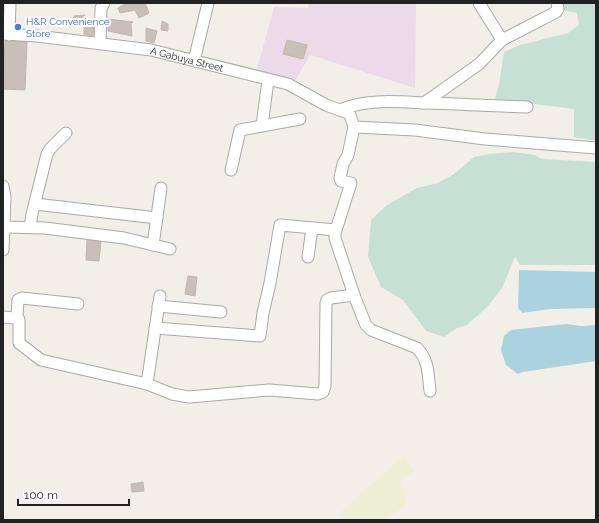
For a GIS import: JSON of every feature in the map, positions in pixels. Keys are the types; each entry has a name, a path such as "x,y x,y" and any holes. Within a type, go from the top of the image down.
{"street":[{"path":"6,34 10,3"},
{"path":"100,43 101,8 104,3"},
{"path":"194,61 208,3"},
{"path":"479,3 502,40"},
{"path":"424,103 479,64 502,40 552,15 558,9 557,3"},
{"name":"A Gabuya Street","path":"6,34 100,43 151,50 288,84 326,105 350,115 354,127"},
{"path":"262,126 268,80"},
{"path":"340,110 351,105 369,103 424,103 527,107"},
{"path":"231,170 240,130 300,119"},
{"path":"430,391 426,362 422,353 417,348 371,330 363,318 336,244 336,230 351,183 340,181 340,178 343,164 348,155 354,127 415,130 485,139 596,148"},
{"path":"30,227 34,204 48,154 50,149 66,133"},
{"path":"3,186 5,197 3,250"},
{"path":"153,245 161,188"},
{"path":"34,204 157,218"},
{"path":"155,328 261,336 263,313 280,225 336,230"},
{"path":"4,227 30,227 124,238 170,249"},
{"path":"308,257 312,228"},
{"path":"78,304 22,298 18,300 17,316 19,320 19,342 41,360 147,384 172,394 189,397 269,390 318,394 323,392 325,386 327,300 354,295"},
{"path":"147,384 159,301 221,312"},
{"path":"3,317 14,318 17,316"}],"shaded area":[{"path":"309,3 416,3 415,88 310,55 295,81 257,69 274,7 308,8"}],"green space":[{"path":"559,3 596,3 596,141 574,137 574,109 495,99 504,52 520,45 568,33 579,25 577,13 562,10"},
{"path":"514,152 535,155 542,159 596,162 596,265 520,265 515,257 502,288 487,307 467,325 457,328 444,337 426,331 403,300 381,287 368,257 371,220 387,205 417,188 438,183 454,174 474,157 488,154"},
{"path":"404,455 414,471 400,482 406,494 404,497 407,504 385,520 345,520 337,515"}],"water":[{"path":"519,270 596,272 596,308 550,309 522,313 518,308"},
{"path":"566,324 581,326 596,325 596,361 518,374 506,365 501,350 504,336 511,330"}],"building":[{"path":"127,3 145,3 149,13 139,18 135,10 120,13 118,8"},
{"path":"85,15 84,20 94,22 93,36 84,34 84,26 73,24 74,16"},
{"path":"108,19 133,22 130,24 132,36 108,31"},
{"path":"162,21 168,24 168,31 161,30"},
{"path":"146,28 157,31 154,43 146,41"},
{"path":"287,40 307,45 303,59 283,54"},
{"path":"5,41 27,42 25,90 3,89"},
{"path":"87,240 101,242 99,261 86,260"},
{"path":"188,276 197,277 195,296 185,294"},
{"path":"143,482 144,491 132,492 131,484"}],"place":[{"name":"H&R Convenience Store","path":"18,27"}]}
